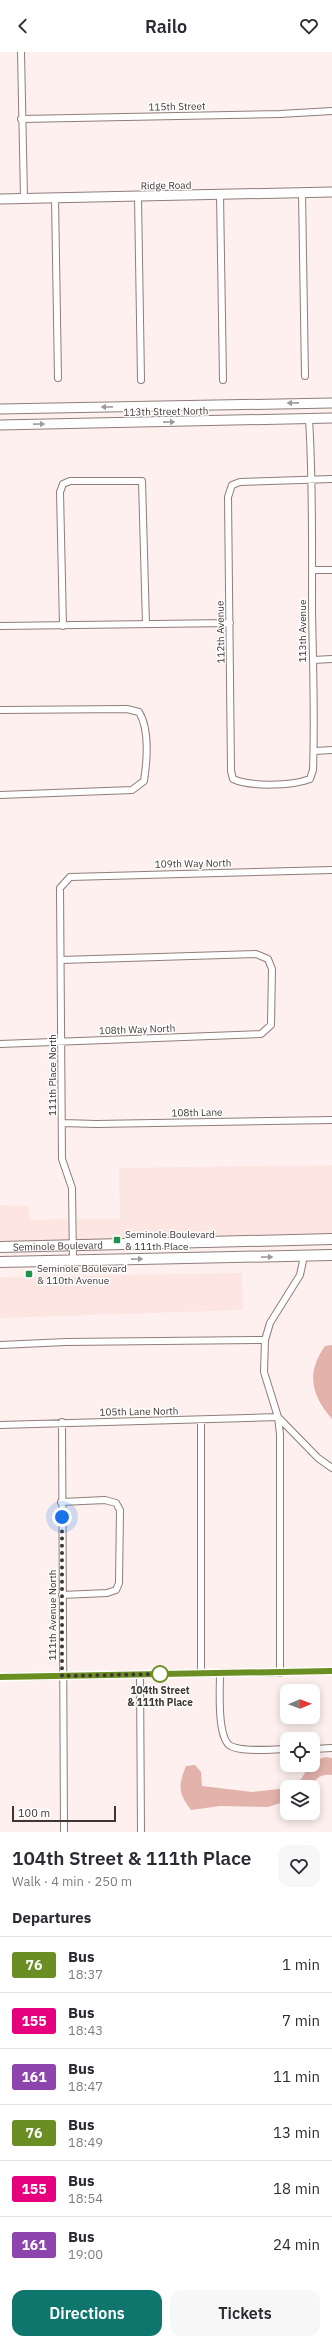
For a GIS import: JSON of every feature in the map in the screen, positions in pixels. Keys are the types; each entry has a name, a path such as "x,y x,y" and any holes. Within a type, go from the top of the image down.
{"main road":[{"name":"Ridge Road","path":"0,199 332,192"},
{"name":"113th Street North","path":"0,409 332,403"},
{"name":"113th Street North","path":"0,425 332,418"},
{"name":"Seminole Boulevard","path":"0,1247 332,1239"},
{"name":"Seminole Boulevard","path":"0,1262 332,1255"}],"street":[{"path":"21,52 21,119 24,198"},
{"name":"115th Street","path":"21,119 280,114 332,111"},
{"path":"302,193 305,376"},
{"path":"220,195 223,380"},
{"path":"138,197 141,380"},
{"path":"55,198 58,378"},
{"name":"113th Avenue","path":"309,419 314,751 313,770 310,779"},
{"path":"310,481 332,479"},
{"path":"62,626 60,492 63,484 70,481 142,481 146,624"},
{"name":"112th Avenue","path":"310,481 240,482 232,485 228,497 231,771 233,779 244,784 301,783 310,779"},
{"path":"312,570 332,570"},
{"path":"0,626 230,623"},
{"path":"313,660 332,659"},
{"path":"0,710 127,709 140,712 144,720 146,766 144,781 132,790 0,795"},
{"path":"314,751 332,750"},
{"name":"109th Way North","path":"60,888 70,877 332,870"},
{"name":"111th Place North","path":"60,888 63,1040 62,1159 72,1188 74,1261"},
{"name":"108th Way North","path":"0,1044 63,1040 261,1034 271,1025 272,968 268,959 256,954 61,960"},
{"name":"108th Lane","path":"62,1123 96,1124 332,1120"},
{"path":"280,1672 280,1442 278,1417 264,1372 265,1340 277,1310 300,1275 304,1256"},
{"path":"0,1345 66,1342 265,1340"},
{"path":"278,1417 307,1448 332,1468"},
{"name":"105th Lane North","path":"0,1425 62,1422 201,1420 278,1417"},
{"path":"201,1420 201,1673"},
{"name":"111th Avenue North","path":"62,1422 61,1502 64,1832"},
{"path":"61,1502 105,1500 116,1503 120,1510 119,1583 116,1590 107,1593 62,1595"},
{"path":"0,1677 332,1671"},
{"path":"220,1673 222,1727 224,1737 230,1745 245,1749 280,1749"},
{"path":"140,1674 141,1832"},
{"path":"320,1749 332,1748"}],"shaded area":[{"path":"332,1165 332,1236 77,1242 77,1219 120,1219 119,1168"},
{"path":"0,1205 29,1206 29,1220 69,1219 69,1242 0,1244"},
{"path":"242,1273 243,1310 0,1318 0,1277"},
{"path":"332,1345 332,1419 319,1401 313,1375 315,1365 325,1346"},
{"path":"326,1757 332,1758 332,1775 325,1775 315,1780 299,1780 306,1772 320,1772 320,1759"},
{"path":"195,1765 201,1772 202,1786 252,1792 279,1789 280,1803 268,1807 220,1806 191,1810 182,1794 181,1784 186,1766"}],"bus line":[{"name":"76","path":"0,1677 332,1671"}],"place":[{"name":"Seminole Boulevard & 111th Place","path":"117,1240"},
{"name":"Seminole Boulevard & 110th Avenue","path":"29,1274"},
{"name":"104th Street & 111th Place","path":"160,1674"}],"route":[{"path":"62,1517 62,1676 160,1674"}]}
